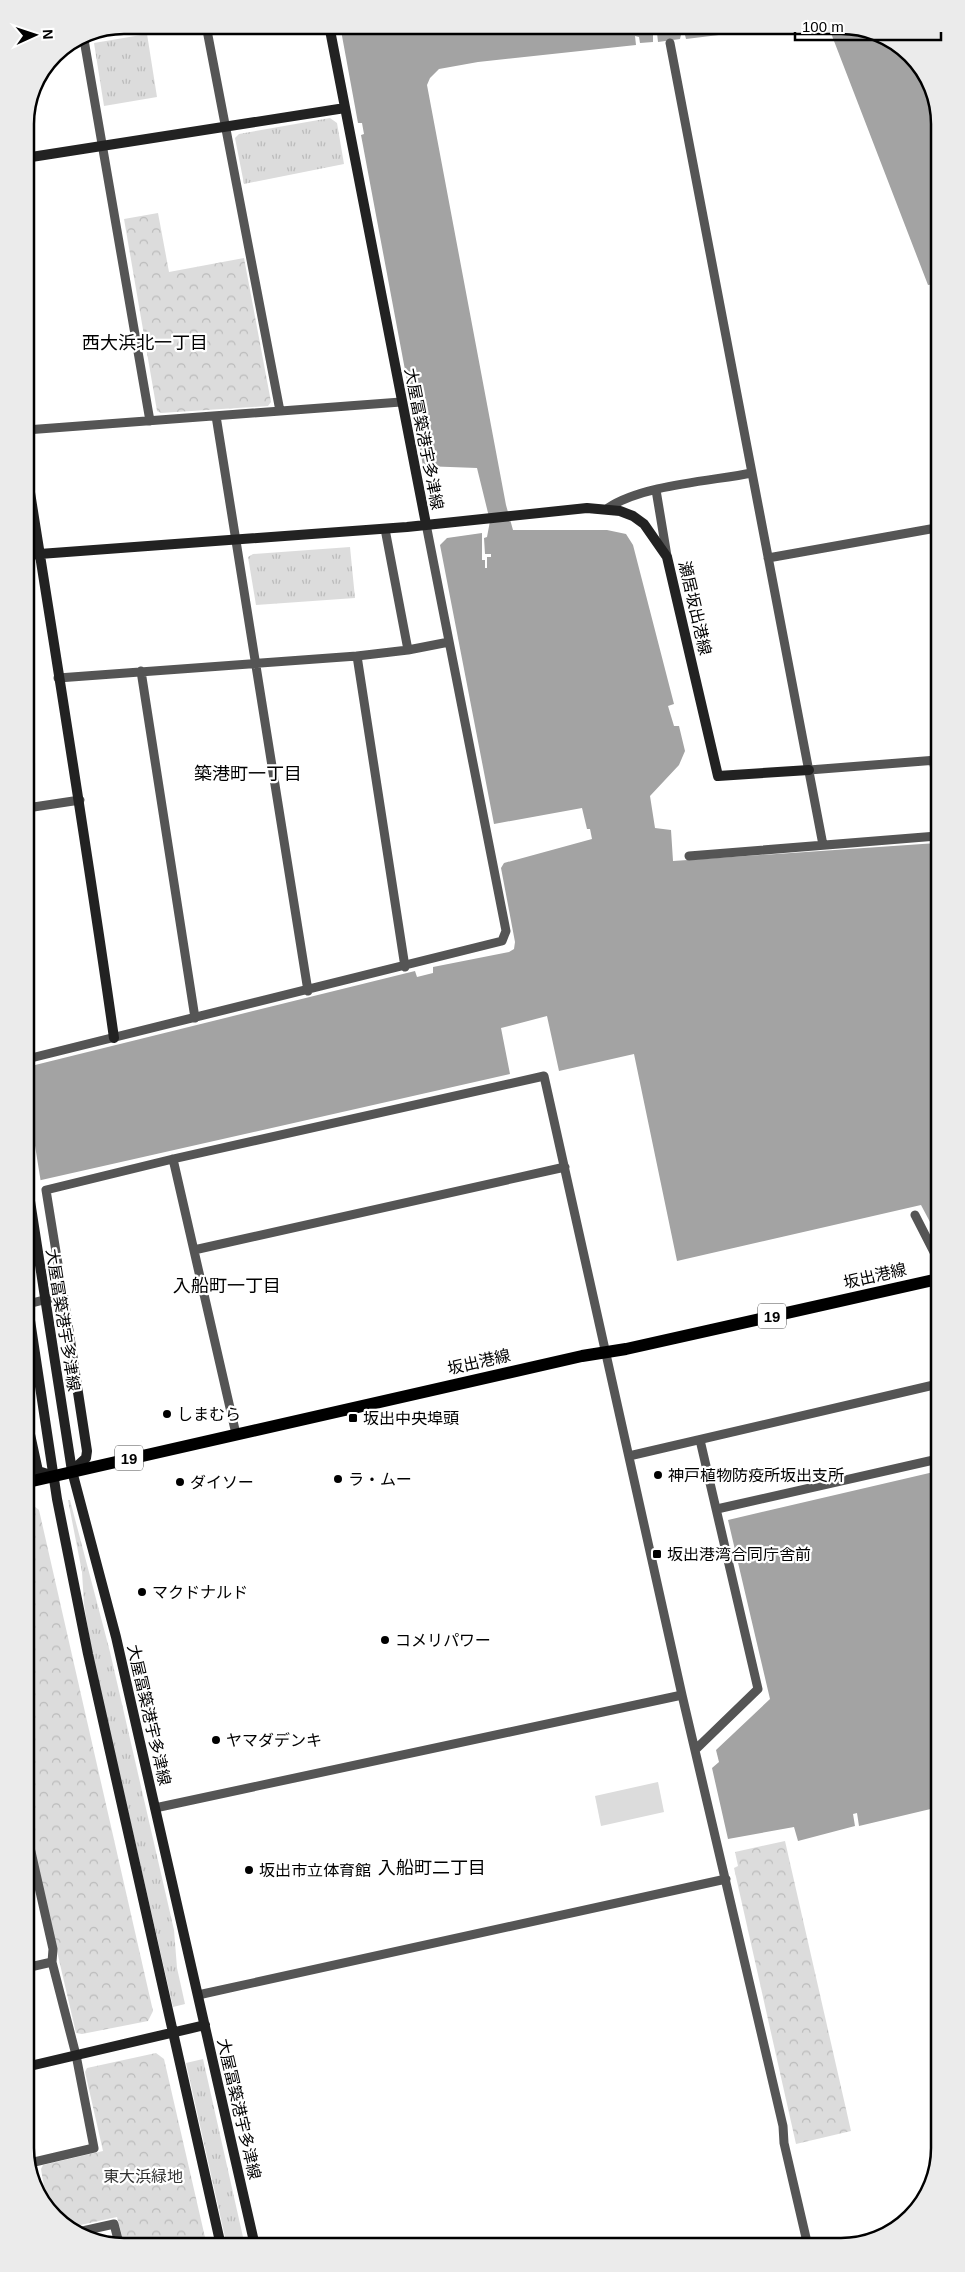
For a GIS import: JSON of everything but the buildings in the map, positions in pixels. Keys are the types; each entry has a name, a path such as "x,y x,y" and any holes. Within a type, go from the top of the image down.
{"main road":[{"name":"大屋冨築港宇多津線","path":"34,554 385,529 426,524 331,34"},
{"path":"34,157 345,108"},
{"name":"瀬居坂出港線","path":"426,524 587,508 608,508 633,516 644,524 667,557 718,776 809,770"},
{"path":"34,517 58,678 80,800 114,1038"},
{"name":"大屋冨築港宇多津線","path":"34,1227 72,1471 116,1637 253,2238"},
{"name":"坂出港線","path":"34,1481 236,1434 931,1281"},
{"path":"63,1296 86,1451 86,1458 72,1471"},
{"name":"大屋冨築港宇多津線","path":"34,1346 54,1476 98,1701 218,2238"},
{"path":"34,1453 38,1471 54,1476"},
{"path":"34,2065 205,2025"}],"street":[{"path":"208,34 280,411"},
{"path":"85,43 150,421"},
{"path":"670,43 823,846"},
{"path":"34,429 401,402"},
{"path":"216,416 308,991"},
{"path":"608,508 620,500 656,490 752,474"},
{"path":"656,490 667,557"},
{"path":"34,1058 498,944 502,941 506,931 426,524"},
{"path":"385,529 408,650"},
{"path":"768,558 931,529"},
{"path":"58,678 357,656 408,650 448,642"},
{"path":"357,656 405,967"},
{"path":"141,672 195,1018"},
{"path":"809,770 931,760"},
{"path":"34,807 80,800"},
{"path":"689,856 931,837"},
{"path":"34,1303 63,1296 46,1190 173,1159 544,1076 682,1695 783,2126 784,2143 806,2238"},
{"path":"173,1159 236,1434"},
{"path":"194,1250 565,1167"},
{"path":"915,1215 931,1246"},
{"path":"629,1456 931,1386"},
{"path":"695,1750 758,1689 700,1440"},
{"path":"717,1509 931,1461"},
{"path":"155,1808 682,1695"},
{"path":"34,1864 53,1950 52,1962 76,2055 94,2148 35,2162"},
{"path":"198,1994 726,1879"},
{"path":"34,1966 52,1962"},
{"path":"87,2230 114,2224 118,2238"}],"green space":[{"path":"147,34 157,97 104,106 94,43"},
{"path":"330,118 337,123 344,164 244,184 235,138 239,134"},
{"path":"158,213 169,272 244,258 271,402 268,406 161,413 157,411 124,219"},
{"path":"350,547 355,598 256,605 248,557 253,554"},
{"path":"68,1500 70,1500 110,1652 174,1930 177,1968 185,2004 173,2007 92,1654 84,1604 82,1572"},
{"path":"34,1506 39,1510 153,2011 148,2021 82,2034 76,2033 34,1852"},
{"path":"658,1782 664,1812 601,1826 595,1796"},
{"path":"785,1841 851,2131 796,2144 734,1868 738,1866 735,1852"},
{"name":"東大浜緑地","path":"156,2053 164,2059 205,2238 123,2238 117,2217 78,2226 64,2216 49,2198 46,2193 41,2169 43,2165 103,2151 85,2072 87,2068"},
{"path":"203,2059 243,2238 225,2238 186,2063"}],"shaded area":[{"path":"342,34 653,34 653,42 640,43 639,37 635,36 636,45 478,62 439,69 430,78 427,85 506,505 513,530 607,530 626,534 633,545 674,704 668,706 674,726 679,726 685,751 679,765 650,796 655,828 671,830 673,861 931,843 931,1224 921,1205 677,1261 634,1054 559,1071 547,1016 501,1028 510,1074 34,1182 34,1065 415,971 417,977 433,973 433,967 509,952 514,949 515,942 501,868 504,863 592,839 590,829 587,829 582,808 494,824 440,545 447,538 482,533 482,560 485,560 485,568 487,568 487,557 491,557 491,554 485,554 484,538 487,537 490,521 477,468 423,466 361,135 364,134 362,123 358,123"},
{"path":"657,34 727,34 686,39 685,35 681,35 680,39 658,42"},
{"path":"831,34 859,35 886,46 909,64 922,84 928,100 931,124 931,285 928,285"},
{"path":"931,1473 931,1809 859,1826 857,1813 853,1814 855,1826 798,1841 794,1827 728,1839 712,1768 719,1762 716,1750 770,1699 728,1520"}],"pier":[{"path":"34,1139 41,1183 34,1185"}],"place":[{"name":"しまむら","path":"167,1414"},
{"name":"坂出中央埠頭","path":"353,1418"},
{"name":"神戸植物防疫所坂出支所","path":"658,1475"},
{"name":"ラ・ムー","path":"338,1479"},
{"name":"ダイソー","path":"180,1482"},
{"name":"坂出港湾合同庁舎前","path":"657,1554"},
{"name":"マクドナルド","path":"142,1592"},
{"name":"コメリパワー","path":"385,1640"},
{"name":"ヤマダデンキ","path":"216,1740"},
{"name":"坂出市立体育館","path":"249,1870"}],"district":[{"name":"西大浜北一丁目","path":"145,343"},
{"name":"築港町一丁目","path":"248,774"},
{"name":"入船町一丁目","path":"227,1286"},
{"name":"入船町二丁目","path":"432,1868"}]}
